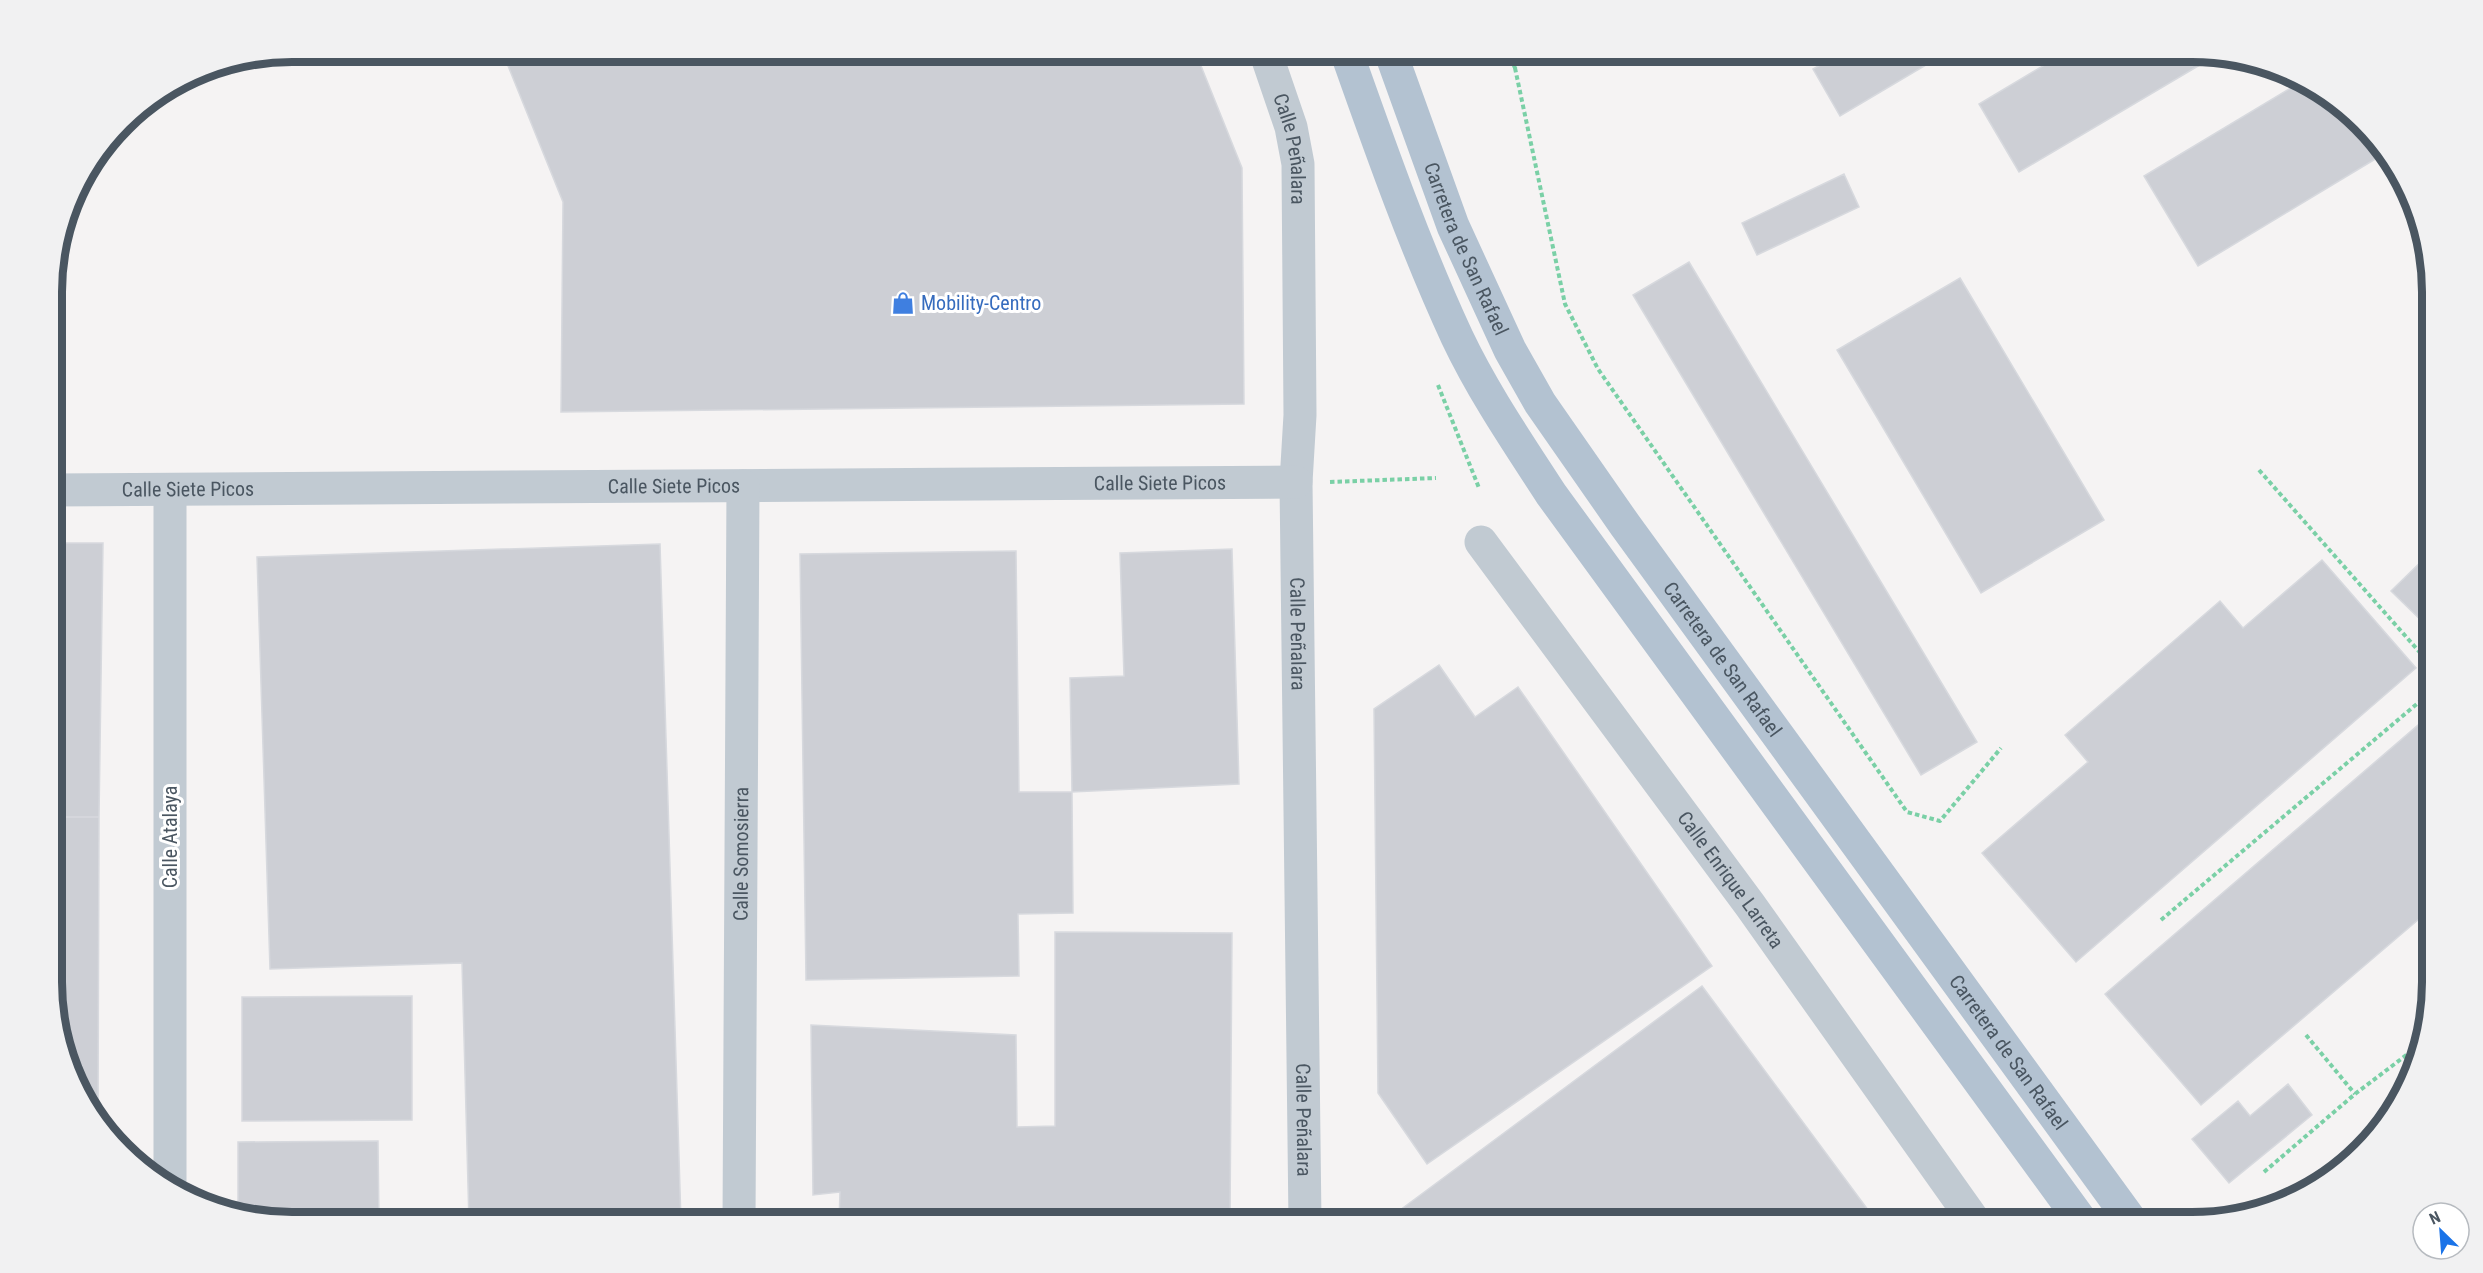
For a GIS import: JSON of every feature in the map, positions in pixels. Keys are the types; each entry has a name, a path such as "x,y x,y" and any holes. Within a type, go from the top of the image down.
{"main road":[{"name":"Carretera de San Rafael","path":"1350,62 1421,254 1457,338 1499,415 1551,494 2075,1212"},
{"name":"Carretera de San Rafael","path":"1394,62 1453,226 1510,350 1540,403 1632,535 2125,1212"}],"street":[{"name":"Calle Peñalara","path":"1269,62 1291,127 1298,164 1300,415 1296,483 1305,1212"},
{"name":"Calle Siete Picos","path":"62,490 1296,483"},
{"name":"Calle Somosierra","path":"740,1212 743,486"},
{"name":"Calle Atalaya","path":"170,490 170,1177"},
{"name":"Calle Enrique Larreta","path":"1481,542 1750,905 1968,1212"}],"path":[{"path":"1513,62 1566,304 1598,369 1908,812 1940,821 2001,748"},
{"path":"1515,68 1518,62"},
{"path":"2259,470 2422,655"},
{"path":"1330,482 1436,478"},
{"path":"2161,920 2422,700"},
{"path":"2306,1035 2355,1094"},
{"path":"2264,1172 2355,1094 2410,1052"}],"building":[{"name":"Mobility-Centro","path":"506,62 1199,62 1242,168 1244,404 561,412 563,202"},
{"path":"1825,62 1924,62 1926,65 1840,116 1813,69"},
{"path":"2050,62 2205,62 2019,172 1979,104"},
{"path":"2294,86 2332,109 2354,129 2378,157 2198,266 2144,176"},
{"path":"1844,174 1859,207 1757,255 1742,223"},
{"path":"1689,262 1977,742 1921,775 1633,295"},
{"path":"1960,278 2104,520 1981,593 1837,350"},
{"path":"62,543 103,543 99,817 62,817"},
{"path":"660,544 681,1212 469,1212 462,963 270,969 257,557"},
{"path":"1232,549 1239,784 1072,792 1070,678 1124,676 1120,553"},
{"path":"1016,551 1019,792 1072,792 1073,913 1018,914 1019,976 806,980 800,554"},
{"path":"2322,560 2416,668 2076,962 1982,853 2088,762 2065,735 2220,601 2243,628"},
{"path":"2422,561 2422,621 2391,591"},
{"path":"1439,665 1475,717 1518,687 1712,966 1427,1164 1378,1093 1374,709"},
{"path":"2422,722 2422,917 2201,1105 2105,994"},
{"path":"62,817 99,817 98,1106 79,1070 69,1041 63,1012"},
{"path":"1055,932 1232,933 1230,1212 839,1212 840,1192 813,1195 811,1025 1016,1035 1017,1127 1055,1126"},
{"path":"1702,986 1870,1212 1397,1212"},
{"path":"412,996 412,1120 242,1121 242,997"},
{"path":"2288,1084 2312,1115 2229,1183 2192,1139 2238,1101 2250,1116"},
{"path":"378,1141 379,1212 292,1212 261,1210 238,1205 238,1142"}],"place":[{"name":"Mobility-Centro","path":"903,303"}]}
